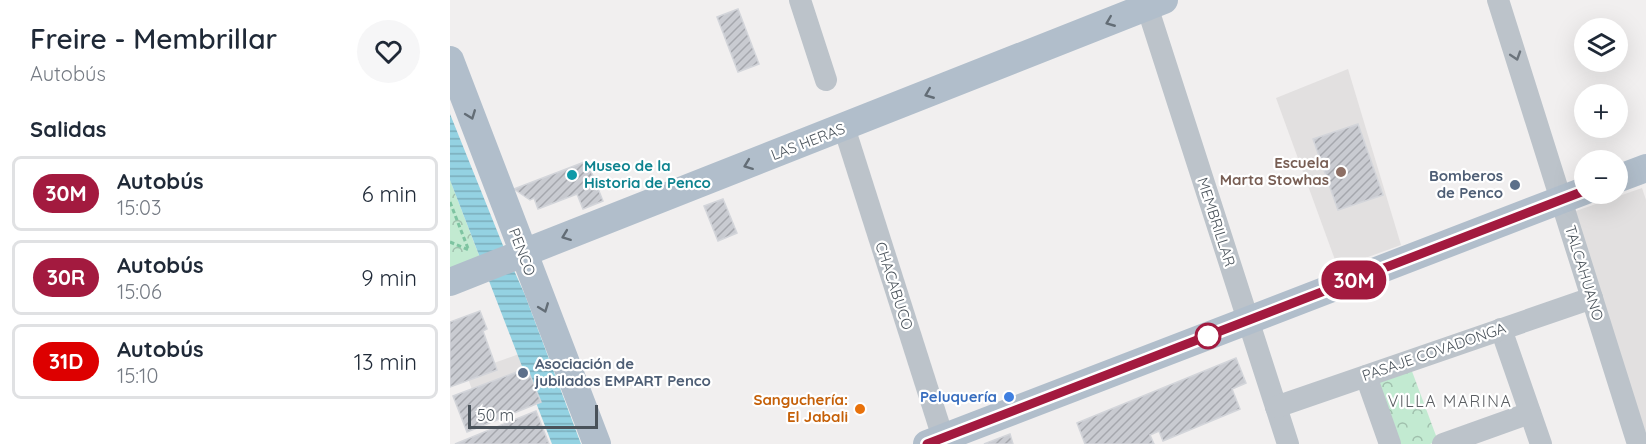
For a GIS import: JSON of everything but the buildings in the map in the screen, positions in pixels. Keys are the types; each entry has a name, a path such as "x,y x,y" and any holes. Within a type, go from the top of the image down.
{"main road":[{"name":"LAS HERAS","path":"450,282 491,258 844,127 1152,2"},
{"name":"PENCO","path":"450,60 491,258 597,444"},
{"path":"1628,175 1646,168"},
{"path":"938,442 1573,196"}],"street":[{"path":"800,0 826,81"},
{"name":"TALCAHUANO","path":"1498,0 1573,196 1592,298 1638,444"},
{"name":"MEMBRILLAR","path":"1152,2 1288,444"},
{"name":"CHACABUCO","path":"844,127 938,442"},
{"name":"PASAJE COVADONGA","path":"1276,407 1592,298"},
{"path":"1501,329 1541,444"},
{"path":"1366,376 1390,444"},
{"path":"1443,444 1530,413"}],"path":[{"path":"450,202 491,258"},
{"path":"450,242 491,258"}],"shaded area":[{"name":"Escuela Marta Stowhas","path":"1348,69 1401,245 1338,268 1276,98"},
{"path":"1642,188 1646,200 1646,433 1570,213 1596,204 1628,204 1628,193"},
{"path":"522,353 531,377 474,395 466,373"}],"green space":[{"path":"450,180 480,258 450,274"},
{"path":"1410,366 1438,441 1430,444 1396,444 1372,380"}],"water":[{"path":"450,114 525,295 581,444 552,444 450,180"}],"bus line":[{"name":"30M","path":"927,444 1574,195"}],"place":[{"name":"Escuela Marta Stowhas","path":"1341,172"},
{"name":"Museo de la Historia de Penco","path":"572,175"},
{"name":"Bomberos de Penco","path":"1515,185"},
{"name":"Asociación de jubilados EMPART Penco","path":"523,373"},
{"name":"Peluquería","path":"1009,397"},
{"name":"Sanguchería: El Jabali","path":"860,409"}],"district":[{"name":"VILLA MARINA","path":"1450,401"}]}
